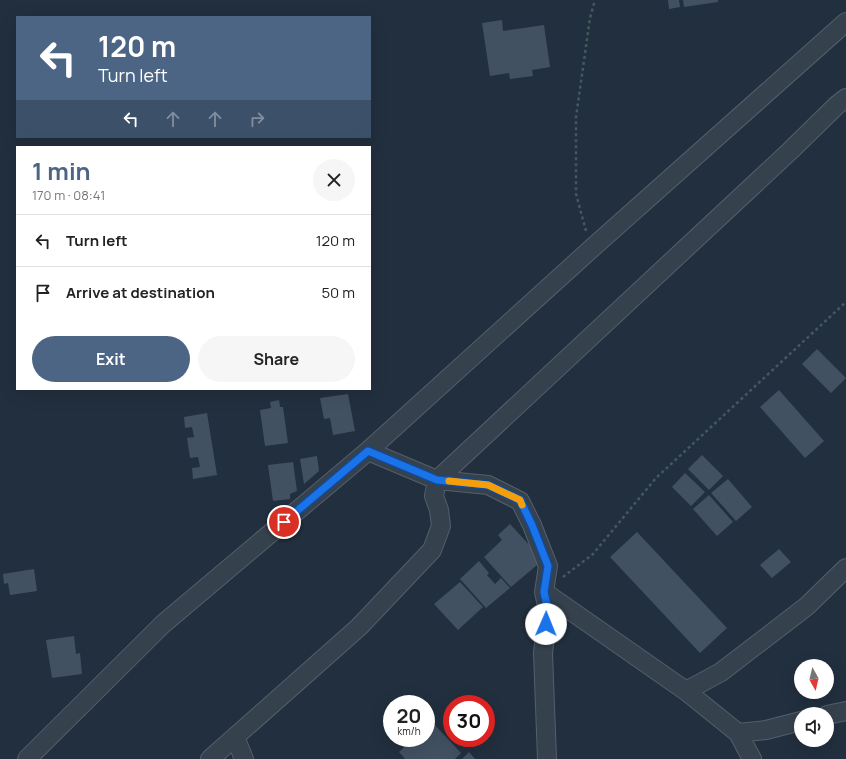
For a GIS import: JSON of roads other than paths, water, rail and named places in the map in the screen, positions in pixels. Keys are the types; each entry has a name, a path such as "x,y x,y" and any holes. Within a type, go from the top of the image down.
{"street":[{"path":"27,759 163,624 368,451 590,249 846,22"},
{"path":"210,759 360,627 432,550 441,526 439,510 434,496 437,480 846,98"},
{"path":"368,451 437,480 488,485 520,500 532,525 548,566 544,592 548,610 543,652 547,759"},
{"path":"686,691 721,672 807,606 846,568"},
{"path":"544,592 686,691 738,733 752,759"},
{"path":"834,714 846,711"},
{"path":"738,733 766,730 794,723"},
{"path":"235,737 244,759"}]}
